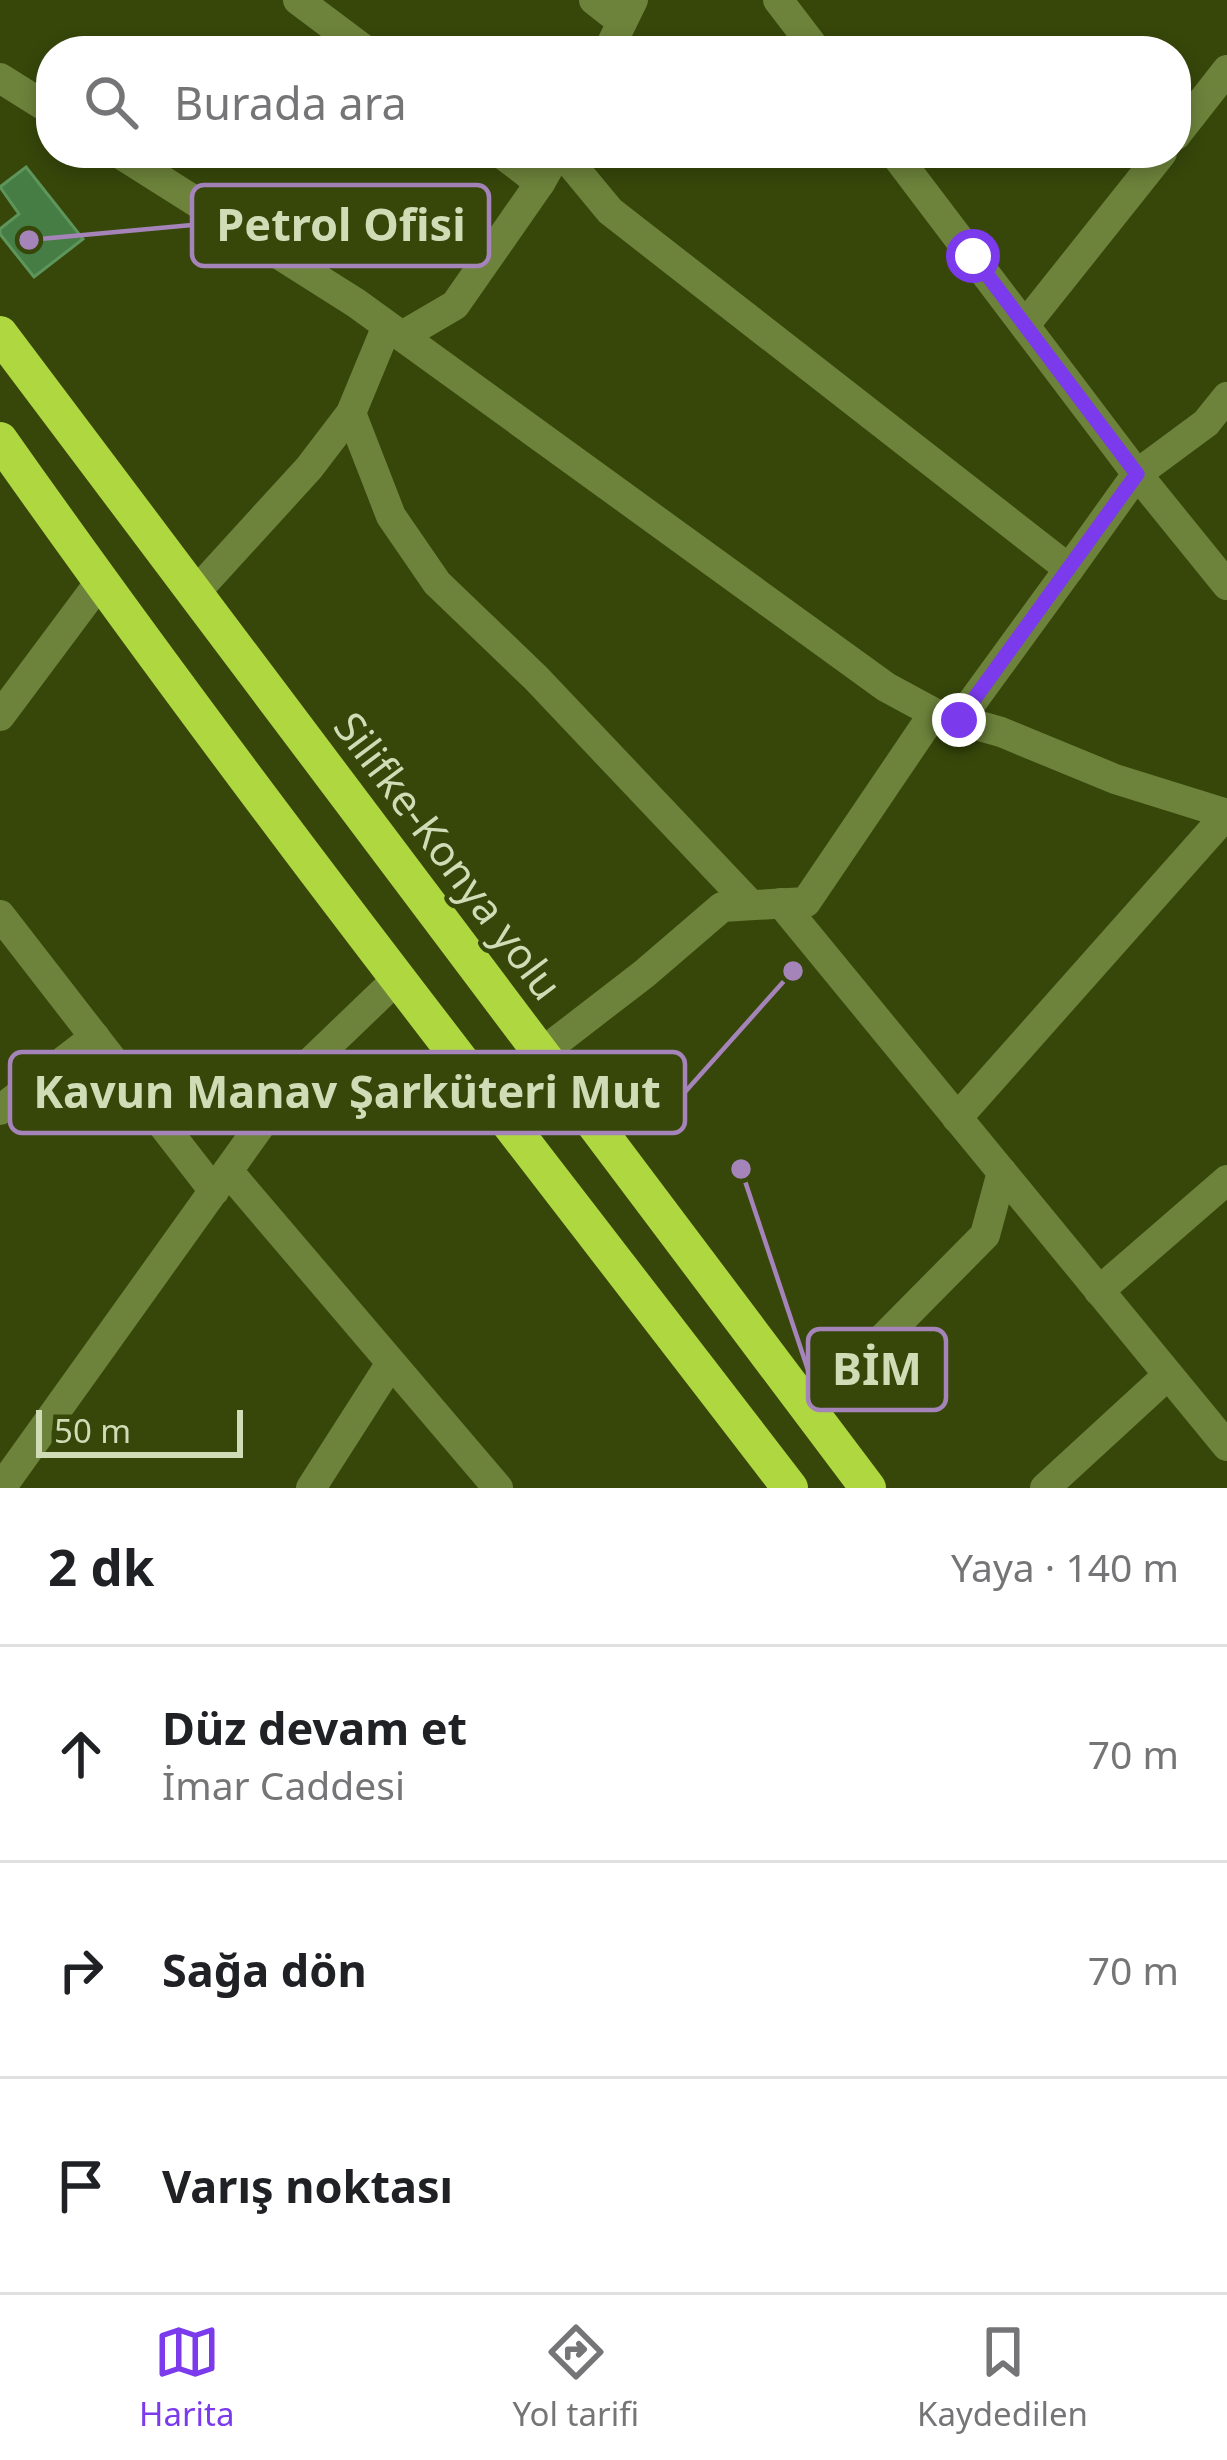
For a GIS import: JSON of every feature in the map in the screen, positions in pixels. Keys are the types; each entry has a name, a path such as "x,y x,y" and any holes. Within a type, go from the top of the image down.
{"highway":[{"name":"Silifke-Konya yolu","path":"0,334 868,1488"},
{"path":"0,440 100,582 398,978 790,1488"}],"street":[{"path":"298,0 346,36"},
{"path":"594,0 627,11"},
{"path":"778,0 806,36"},
{"path":"1191,116 1227,70"},
{"path":"0,78 36,101"},
{"path":"142,168 395,331 886,687 946,717 1001,732 1114,778 1227,814 957,1118"},
{"path":"520,168 540,183"},
{"path":"194,594 309,468 351,413 395,331 455,305 550,168"},
{"path":"573,168 610,211 1069,569"},
{"path":"905,168 1227,585"},
{"path":"1025,326 1150,168"},
{"path":"545,1060 557,1041 722,907 806,902 946,717 1069,569 1137,474 1206,423 1227,397"},
{"path":"351,413 391,516 437,583 766,904 957,1118 1227,1446"},
{"path":"0,716 100,582"},
{"path":"0,915 94,1037 391,1363 498,1488"},
{"path":"1,1488 296,1077 398,978"},
{"path":"0,1110 94,1037"},
{"path":"810,1412 985,1235 1002,1172"},
{"path":"1099,1291 1227,1180"},
{"path":"985,1235 1046,1226"},
{"path":"311,1488 391,1363"},
{"path":"1045,1488 1168,1375"}],"building":[{"path":"26,167 83,239 34,277 0,234 19,214 0,187"}],"place":[{"name":"Petrol Ofisi","path":"29,240"},
{"name":"Kavun Manav Şarküteri Mut","path":"793,971"},
{"name":"BİM","path":"741,1169"}],"route":[{"path":"959,720 1137,474 973,256"}]}
